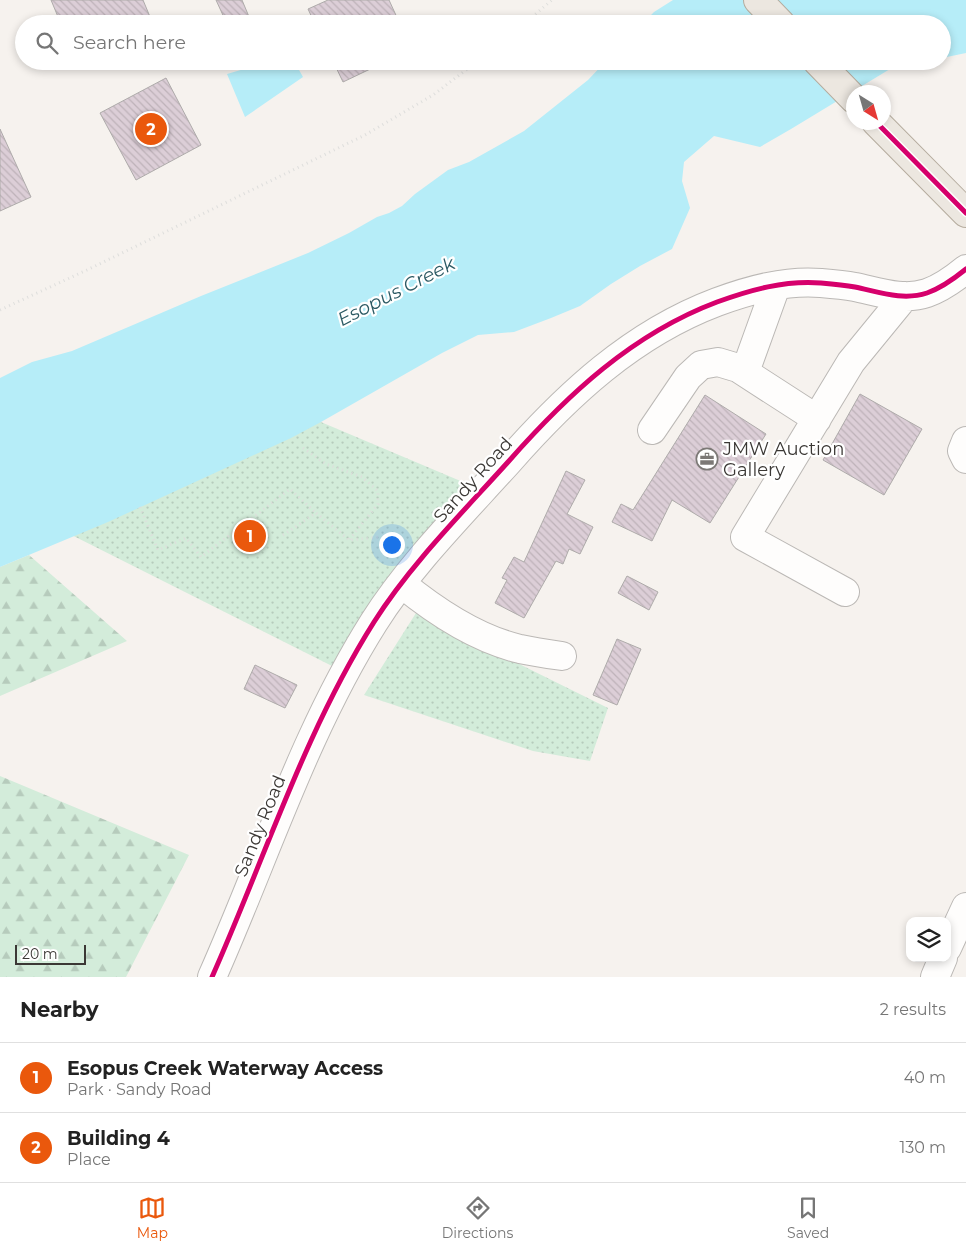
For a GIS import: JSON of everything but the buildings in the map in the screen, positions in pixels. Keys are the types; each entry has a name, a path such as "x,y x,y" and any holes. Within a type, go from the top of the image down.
{"main road":[{"path":"758,0 772,15"},
{"path":"826,70 846,91"},
{"path":"884,131 966,213"}],"street":[{"name":"Sandy Road","path":"212,977 305,754 326,708 374,621 438,540 539,427 571,395 604,367 639,342 678,320 715,303 754,290 788,283 820,283 853,286 885,294 905,296 926,293 946,284 966,269"},
{"path":"744,372 776,286"},
{"path":"845,592 745,537 851,362 905,296"},
{"path":"652,430 688,377 701,365 718,362 738,368 817,419"},
{"path":"966,441 962,451 966,459"},
{"path":"402,584 425,602 464,626 495,640 519,648 562,656"},
{"path":"951,939 966,907"},
{"path":"935,977 941,962"}],"path":[{"path":"534,15 552,0"},
{"path":"0,310 87,270 365,135 433,96 466,70"},
{"path":"303,448 326,464 362,477 378,492 378,504 349,540"},
{"path":"140,507 158,550 186,538 201,557 290,489 349,540 380,537"},
{"path":"283,535 316,513"}],"green space":[{"path":"231,384 470,485 395,573 332,666 0,499"},
{"path":"29,555 127,641 0,696 0,567"},
{"path":"416,613 608,708 590,761 533,751 364,695"},
{"path":"0,776 189,855 126,977 0,977"}],"water":[{"path":"673,0 966,0 966,53 951,56 951,15 651,15"},
{"path":"241,70 299,70 303,77 245,117 227,74"},
{"name":"Esopus Creek","path":"597,70 888,70 864,85 846,85 846,96 760,147 714,136 684,162 682,181 690,208 672,249 640,266 580,306 514,332 478,335 442,353 291,438 108,522 0,567 0,378 32,362 72,351 308,253 402,206 448,170 469,162 524,131 588,80"}],"cycle path":[{"path":"884,130 966,213"},
{"path":"212,977 306,752 349,664 374,622 404,580 437,540 530,437 578,390 629,349 657,331 686,315 742,294 768,287 808,282 855,287 900,296 918,295 937,288 966,269"}],"place":[{"name":"Building 4","path":"151,129"},
{"name":"JMW Auction Gallery","path":"707,459"},
{"name":"Esopus Creek Waterway Access","path":"250,536"}]}
